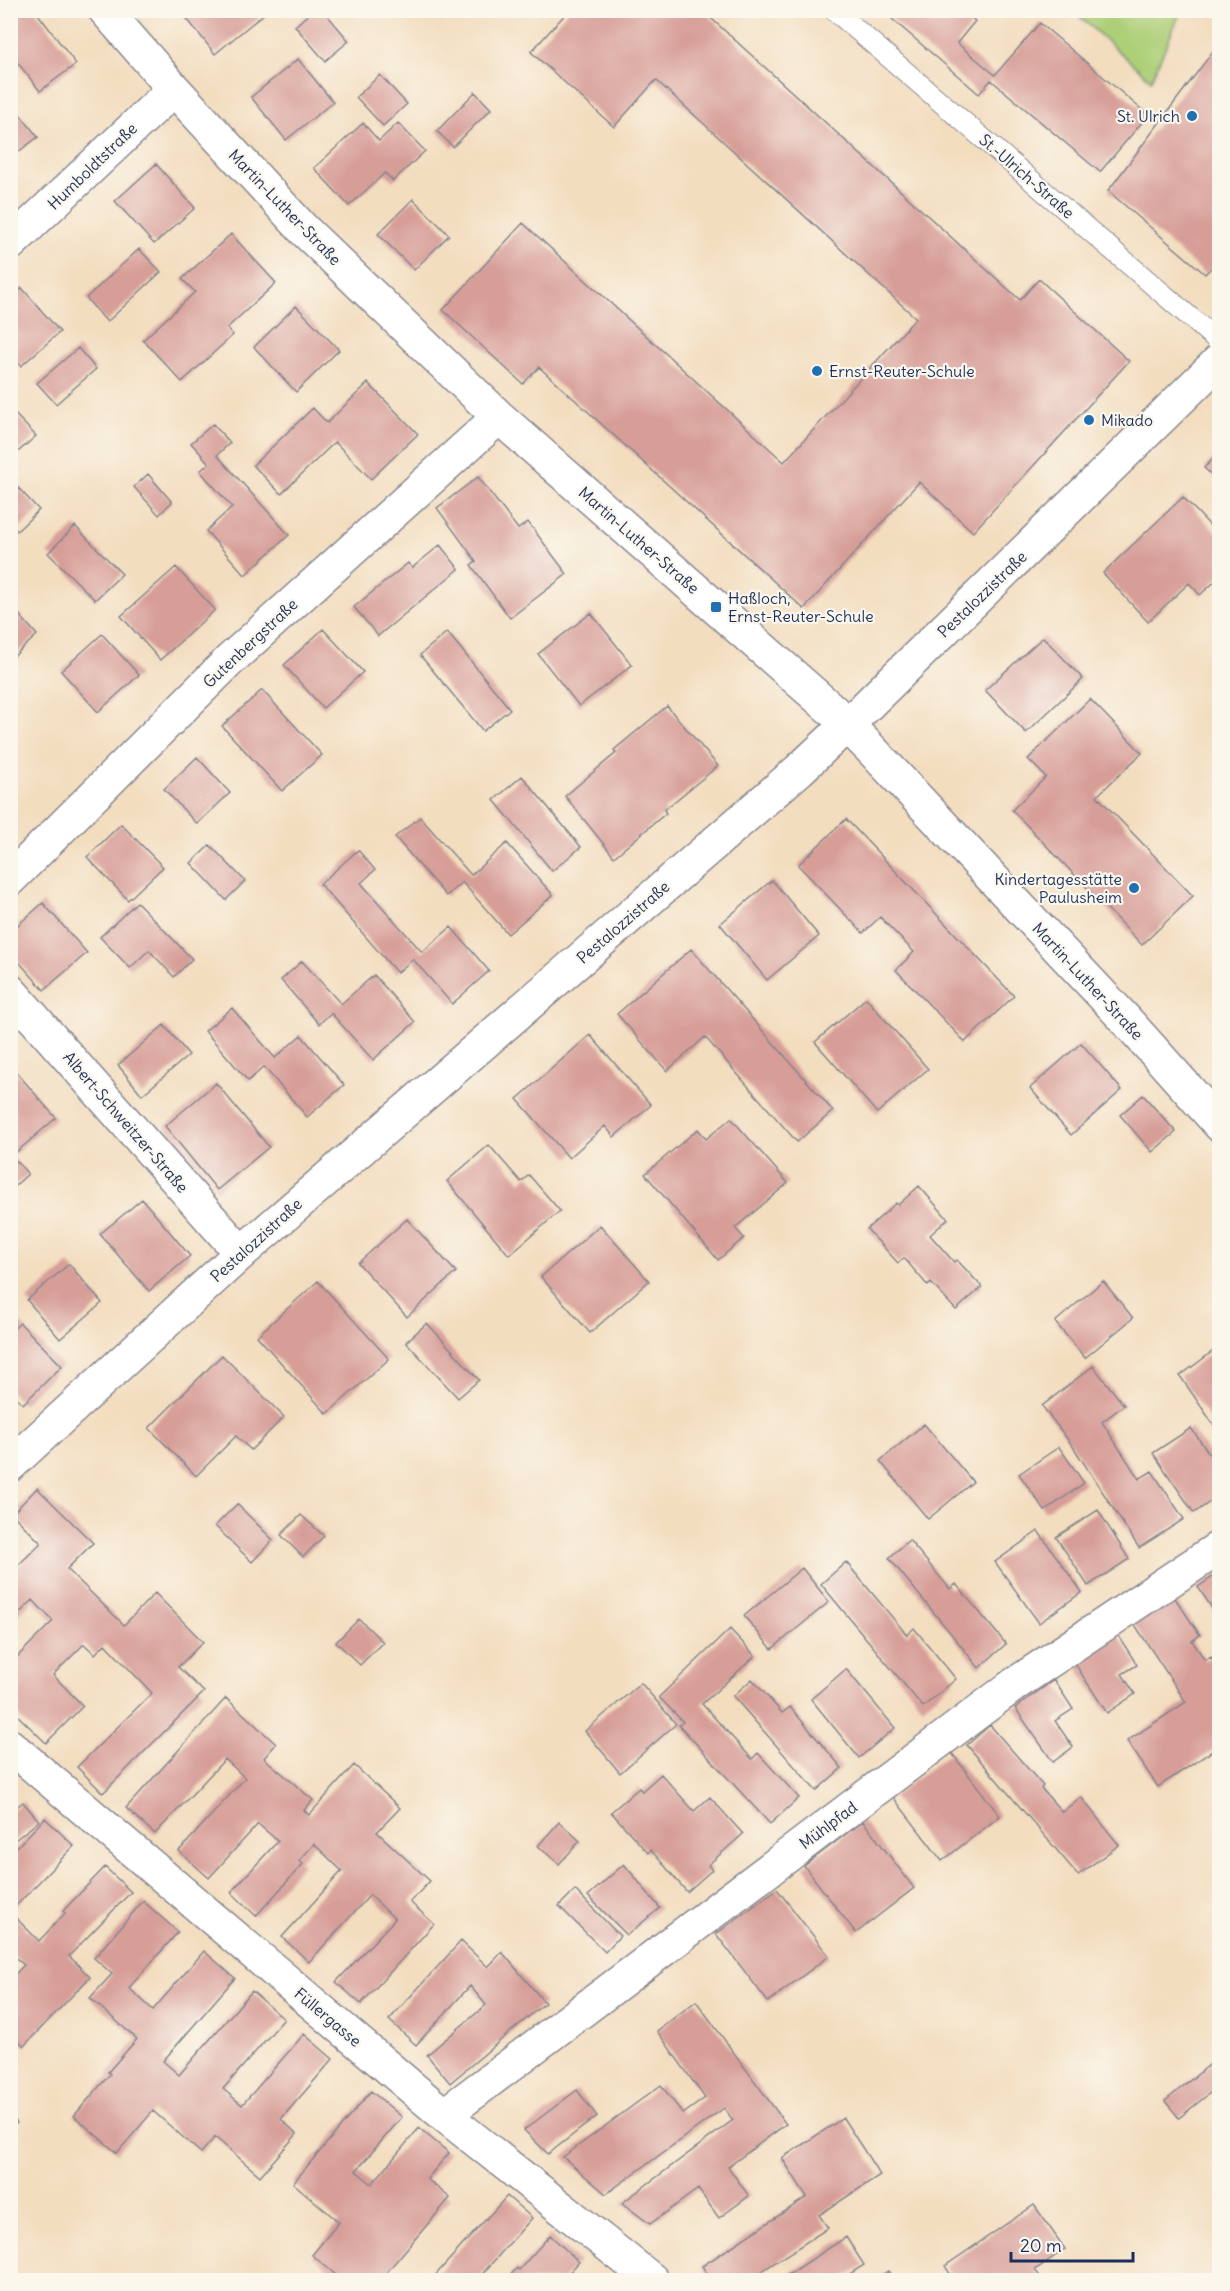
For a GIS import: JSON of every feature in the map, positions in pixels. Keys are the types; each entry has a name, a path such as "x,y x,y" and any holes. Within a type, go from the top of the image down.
{"street":[{"name":"Martin-Luther-Straße","path":"105,10 174,89 304,230 499,417 847,725 1101,993 1220,1125"},
{"name":"Humboldtstraße","path":"10,244 174,89"},
{"name":"Pestalozzistraße","path":"10,1465 241,1252 799,770 1220,360"},
{"name":"Gutenbergstraße","path":"10,879 231,659 499,417"},
{"name":"Albert-Schweitzer-Straße","path":"10,991 241,1252"},
{"name":"Mühlpfad","path":"444,2115 1015,1684 1220,1547"},
{"name":"Füllergasse","path":"10,1746 444,2115 652,2280"}],"lane":[{"name":"St.-Ulrich-Straße","path":"834,10 1220,343"}],"green space":[{"path":"1073,11 1181,11 1151,80"}],"building":[{"path":"10,10 35,10 76,64 40,91 14,58 10,61"},
{"path":"180,10 263,10 265,13 215,54"},
{"path":"313,10 323,10 349,41 325,61 295,26"},
{"path":"569,10 702,10 1020,300 1039,279 1129,361 973,532 919,482 804,609 539,367 523,384 443,310 523,223 784,462 916,318 656,80 614,127 531,52"},
{"path":"900,10 963,10 975,21 957,43 995,75 1040,23 1148,115 1100,172 991,80 979,94 892,19"},
{"name":"St. Ulrich","path":"1220,42 1220,259 1205,274 1108,191"},
{"path":"298,59 333,102 286,140 251,97"},
{"path":"380,75 407,104 383,126 356,97"},
{"path":"475,92 491,109 453,147 437,131"},
{"path":"10,102 38,137 10,158"},
{"path":"363,123 379,141 398,123 425,151 393,181 385,173 349,206 314,168"},
{"path":"156,164 195,208 154,244 115,201"},
{"path":"413,199 449,235 414,270 378,234"},
{"path":"231,234 276,283 227,328 233,335 182,382 143,340 195,292 182,279"},
{"path":"139,249 161,272 107,322 86,298"},
{"path":"22,288 60,332 21,366 10,354 10,299"},
{"path":"296,306 339,350 296,392 254,347"},
{"path":"78,348 96,369 56,404 37,383"},
{"path":"368,383 418,434 371,479 335,442 281,494 253,465 313,408 327,423"},
{"path":"10,409 36,436 10,459"},
{"path":"213,424 230,443 217,455 289,535 245,575 206,531 232,507 200,471 209,463 191,443"},
{"path":"1220,452 1220,482 1204,468"},
{"path":"148,474 172,502 159,515 134,487"},
{"path":"478,477 518,529 528,522 567,574 510,618 471,565 476,561 437,508"},
{"path":"10,479 39,510 17,531 10,523"},
{"path":"1183,497 1220,536 1220,577 1200,595 1189,583 1148,622 1103,573"},
{"path":"75,526 122,574 95,600 48,553"},
{"path":"440,545 459,569 378,636 354,607 408,563 412,568"},
{"path":"176,567 215,610 160,660 121,616"},
{"path":"10,604 37,635 13,657 10,654"},
{"path":"591,613 632,665 579,706 538,654"},
{"path":"323,629 363,672 323,708 284,665"},
{"path":"447,632 510,709 483,731 420,655"},
{"path":"102,634 139,675 98,712 61,671"},
{"path":"1043,637 1083,679 1026,733 985,690"},
{"path":"262,690 322,755 282,791 222,726"},
{"path":"1090,699 1142,753 1097,796 1193,896 1142,945 1012,810 1046,777 1028,759"},
{"path":"667,706 718,766 664,810 666,813 614,857 565,796 616,753 614,750"},
{"path":"197,757 230,793 197,824 164,789"},
{"path":"522,776 581,847 552,871 494,800"},
{"path":"420,817 471,875 507,843 553,895 508,934 462,882 446,896 395,837"},
{"path":"846,819 1014,996 965,1042 896,970 914,952 880,917 863,933 798,865"},
{"path":"121,824 163,867 128,900 87,857"},
{"path":"210,845 245,881 226,900 191,863"},
{"path":"358,850 375,870 361,883 422,952 451,927 489,971 452,1004 413,959 397,973 320,884"},
{"path":"772,880 819,936 767,980 720,924"},
{"path":"137,902 192,959 174,977 149,950 130,968 100,937"},
{"path":"43,903 87,953 44,990 10,952 10,932"},
{"path":"691,949 833,1111 797,1142 705,1037 667,1071 617,1014"},
{"path":"302,961 341,1004 374,975 415,1022 373,1060 331,1013 319,1024 281,980"},
{"path":"866,998 928,1069 877,1113 815,1042"},
{"path":"232,1008 275,1058 301,1035 344,1085 307,1117 264,1067 248,1081 205,1031"},
{"path":"164,1025 189,1055 142,1095 118,1065"},
{"path":"590,1035 651,1105 614,1137 605,1126 569,1158 517,1099"},
{"path":"1081,1043 1122,1090 1071,1135 1030,1088"},
{"path":"10,1065 56,1118 13,1155 10,1152"},
{"path":"216,1083 269,1147 217,1190 165,1126"},
{"path":"1143,1095 1176,1132 1152,1152 1120,1115"},
{"path":"731,1118 788,1183 735,1228 744,1238 718,1260 645,1174 698,1129 706,1139"},
{"path":"489,1145 521,1182 529,1175 560,1211 509,1255 447,1181"},
{"path":"13,1157 28,1174 10,1190 10,1159"},
{"path":"919,1186 948,1219 930,1235 954,1262 957,1260 982,1287 956,1310 931,1283 928,1286 904,1258 898,1263 867,1229"},
{"path":"142,1199 190,1256 149,1291 100,1234"},
{"path":"407,1219 456,1272 407,1317 358,1263"},
{"path":"600,1225 649,1281 590,1333 541,1277"},
{"path":"69,1264 102,1303 60,1339 27,1300"},
{"path":"318,1281 389,1359 327,1414 257,1336"},
{"path":"1103,1281 1133,1318 1085,1358 1055,1322"},
{"path":"20,1323 62,1366 23,1404 10,1391 10,1332"},
{"path":"427,1323 479,1380 458,1398 406,1342"},
{"path":"1220,1346 1220,1434 1180,1376"},
{"path":"222,1355 284,1417 251,1450 236,1436 196,1476 149,1428"},
{"path":"1093,1366 1124,1405 1102,1422 1139,1479 1152,1471 1184,1519 1139,1548 1072,1445 1042,1406"},
{"path":"924,1424 973,1482 928,1519 880,1461"},
{"path":"1191,1428 1220,1469 1220,1495 1194,1513 1153,1453"},
{"path":"1059,1447 1084,1483 1045,1511 1019,1474"},
{"path":"37,1488 93,1543 67,1569 124,1625 155,1593 203,1642 178,1667 204,1692 103,1793 77,1767 152,1693 105,1644 95,1654 84,1644 53,1675 83,1706 46,1743 10,1708 10,1664 53,1621 33,1600 10,1622 10,1573 41,1543 12,1514"},
{"path":"237,1504 273,1540 252,1562 215,1526"},
{"path":"1098,1510 1129,1559 1088,1586 1056,1537"},
{"path":"301,1515 324,1536 303,1557 281,1535"},
{"path":"1038,1531 1082,1592 1039,1623 995,1562"},
{"path":"909,1540 950,1589 956,1584 1006,1644 979,1668 889,1558"},
{"path":"846,1562 907,1635 914,1628 956,1679 923,1707 821,1584"},
{"path":"802,1568 829,1602 772,1649 744,1616"},
{"path":"1220,1572 1220,1620 1198,1587"},
{"path":"1173,1595 1200,1635 1192,1641 1205,1660 1211,1657 1220,1670 1220,1741 1217,1737 1212,1740 1217,1748 1158,1787 1127,1741 1186,1702 1133,1622"},
{"path":"359,1619 383,1642 360,1665 336,1642"},
{"path":"730,1629 755,1656 702,1704 752,1759 758,1753 799,1798 770,1824 679,1725 683,1722 659,1697"},
{"path":"1118,1635 1137,1665 1122,1674 1135,1694 1107,1713 1075,1664"},
{"path":"846,1669 895,1728 859,1758 811,1699"},
{"path":"752,1679 782,1713 790,1707 842,1768 816,1791 733,1696"},
{"path":"1054,1680 1073,1709 1055,1721 1073,1747 1053,1762 1015,1708"},
{"path":"641,1683 676,1724 620,1773 585,1731"},
{"path":"226,1698 276,1744 264,1758 313,1800 304,1810 309,1815 354,1765 400,1808 377,1832 430,1881 410,1902 434,1924 361,2004 336,1982 395,1919 370,1895 309,1962 282,1937 342,1871 314,1844 299,1861 303,1864 256,1916 231,1892 278,1841 258,1824 209,1878 179,1851 245,1778 225,1759 155,1834 126,1808"},
{"path":"990,1725 1043,1786 1041,1788 1062,1812 1081,1797 1119,1845 1078,1875 967,1745"},
{"path":"951,1752 1000,1816 942,1861 893,1797"},
{"path":"661,1774 694,1811 710,1797 743,1834 708,1865 712,1870 687,1892 651,1850 648,1853 611,1812 639,1788 642,1791"},
{"path":"23,1802 39,1821 10,1844 10,1812"},
{"path":"45,1818 74,1846 10,1912 10,1854"},
{"path":"863,1821 914,1888 856,1933 804,1866"},
{"path":"559,1822 580,1841 559,1864 538,1846"},
{"path":"624,1864 660,1908 627,1935 588,1896"},
{"path":"105,1867 131,1892 69,1956 90,1977 24,2046 10,2033 10,1979 24,1965 10,1953 10,1912 39,1941 65,1913 63,1911"},
{"path":"777,1889 829,1956 768,2002 716,1934"},
{"path":"575,1890 620,1936 605,1952 559,1906"},
{"path":"143,1901 178,1932 129,1988 153,2010 204,1951 235,1978 163,2061 179,2075 252,1991 284,2019 223,2089 242,2105 304,2034 333,2059 281,2119 297,2134 260,2176 215,2137 201,2153 153,2111 117,2153 74,2116 137,2039 90,1998 112,1974 94,1958"},
{"path":"461,1941 488,1967 502,1952 545,2003 450,2083 427,2055 486,2005 470,1986 416,2045 389,2020"},
{"path":"696,2001 786,2124 728,2167 749,2196 719,2218 698,2189 650,2224 622,2203 733,2120 724,2108 606,2194 563,2157 661,2085 683,2114 705,2098 657,2031"},
{"path":"1220,2056 1220,2085 1179,2118 1165,2101"},
{"path":"577,2090 597,2116 548,2154 524,2130"},
{"path":"371,2091 402,2117 356,2171 372,2184 419,2128 449,2153 427,2179 450,2198 380,2280 342,2280 312,2255 339,2222 293,2183"},
{"path":"10,2114 17,2123 10,2127"},
{"path":"843,2118 880,2175 819,2215 828,2228 748,2280 711,2280 702,2266 807,2197 782,2158"},
{"path":"507,2196 532,2218 477,2280 431,2280"},
{"path":"1034,2205 1065,2249 1035,2270 1043,2280 954,2280 945,2266"},
{"path":"550,2235 579,2262 562,2280 506,2280 517,2268 519,2270"},
{"path":"846,2237 864,2265 840,2280 780,2280"},
{"path":"888,2271 894,2280 874,2280"}],"place":[{"name":"St. Ulrich","path":"1192,116"},
{"name":"Ernst-Reuter-Schule","path":"817,371"},
{"name":"Mikado","path":"1089,420"},
{"name":"Haßloch, Ernst-Reuter-Schule","path":"716,607"},
{"name":"Kindertagesstätte Paulusheim","path":"1134,888"}]}
